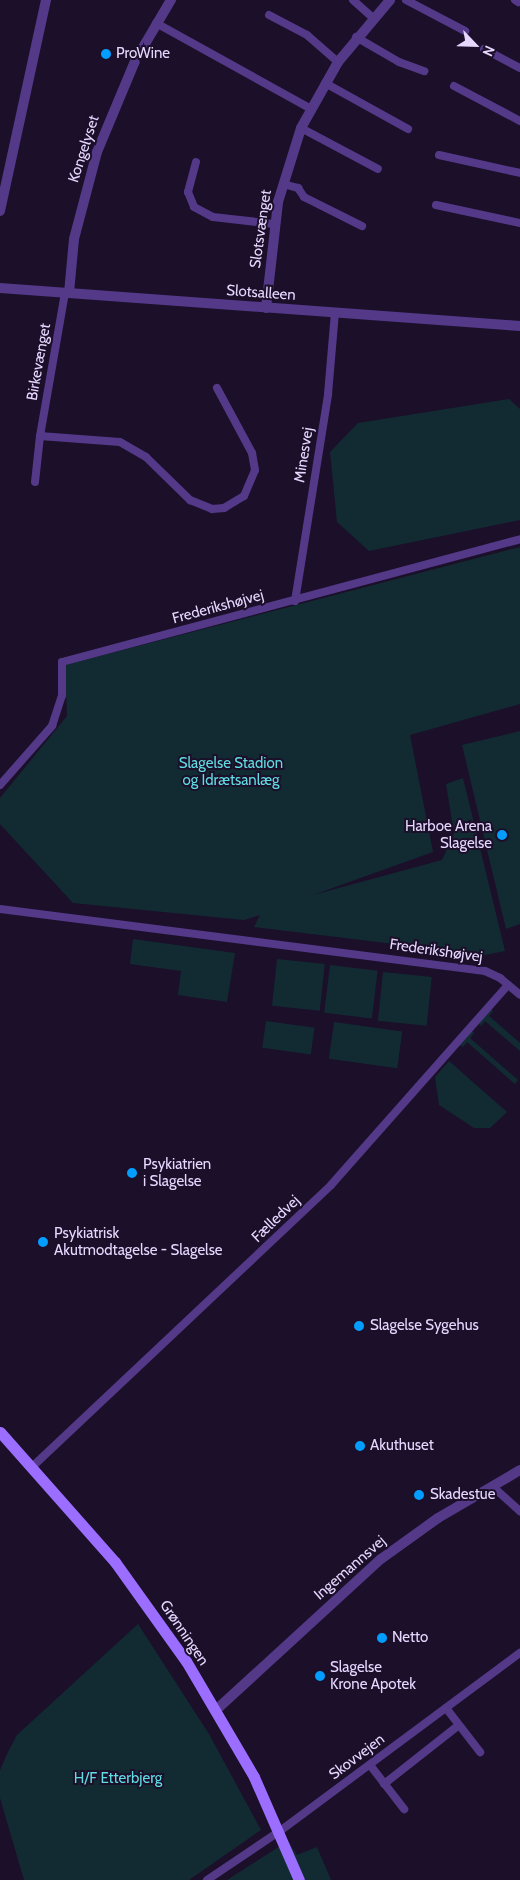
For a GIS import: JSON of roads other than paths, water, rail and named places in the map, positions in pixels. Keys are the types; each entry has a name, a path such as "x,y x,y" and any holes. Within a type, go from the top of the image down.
{"main road":[{"name":"Grønningen","path":"0,1432 115,1562 186,1661 216,1710 280,1832 299,1880"}],"street":[{"path":"0,211 46,0"},
{"path":"353,0 373,18"},
{"name":"Slotsvænget","path":"266,308 274,224 283,184 302,128 338,62 356,38 390,0"},
{"path":"406,0 465,31"},
{"name":"Kongelyset","path":"67,293 74,239 97,152 114,105 167,1"},
{"path":"269,15 307,35 338,62"},
{"path":"156,23 311,109"},
{"path":"356,38 399,62 424,70"},
{"path":"484,49 520,68"},
{"path":"325,83 408,129"},
{"path":"454,86 520,121"},
{"path":"302,128 378,169"},
{"path":"439,155 520,173"},
{"path":"196,162 188,192 194,207 213,217 274,224"},
{"name":"Slotsvænget","path":"283,184 298,188 304,197 362,226"},
{"path":"436,205 520,223"},
{"name":"Slotsalleen","path":"0,288 520,326"},
{"name":"Birkevænget","path":"36,482 40,436 67,293"},
{"name":"Minesvej","path":"295,601 328,394 334,313"},
{"path":"40,436 120,442 146,457 190,500 212,509 224,508 244,496 255,470 252,453 217,388"},
{"name":"Frederikshøjvej","path":"0,785 52,726 62,695 62,662 295,601 520,539"},
{"name":"Frederikshøjvej","path":"0,909 477,970 490,972 508,984"},
{"path":"508,984 520,995"},
{"name":"Fælledvej","path":"32,1467 331,1185 508,984"},
{"name":"Ingemannsvej","path":"216,1710 381,1559 438,1518 520,1470"},
{"path":"492,1486 520,1511"},
{"name":"Skovvejen","path":"207,1880 280,1832 520,1654"},
{"path":"446,1708 480,1752"},
{"path":"384,1784 459,1725"},
{"path":"370,1764 404,1809"}],"place":[{"name":"ProWine","path":"106,54"},
{"name":"Harboe Arena Slagelse","path":"502,835"},
{"name":"Psykiatrien i Slagelse","path":"132,1173"},
{"name":"Psykiatrisk Akutmodtagelse - Slagelse","path":"43,1242"},
{"name":"Slagelse Sygehus","path":"359,1326"},
{"name":"Akuthuset","path":"360,1446"},
{"name":"Skadestue","path":"419,1495"},
{"name":"Netto","path":"382,1638"},
{"name":"Slagelse Krone Apotek","path":"320,1676"}],"park label":[{"name":"Slagelse Stadion og Idrætsanlæg","path":"231,772"},
{"name":"H/F Etterbjerg","path":"118,1779"}]}
